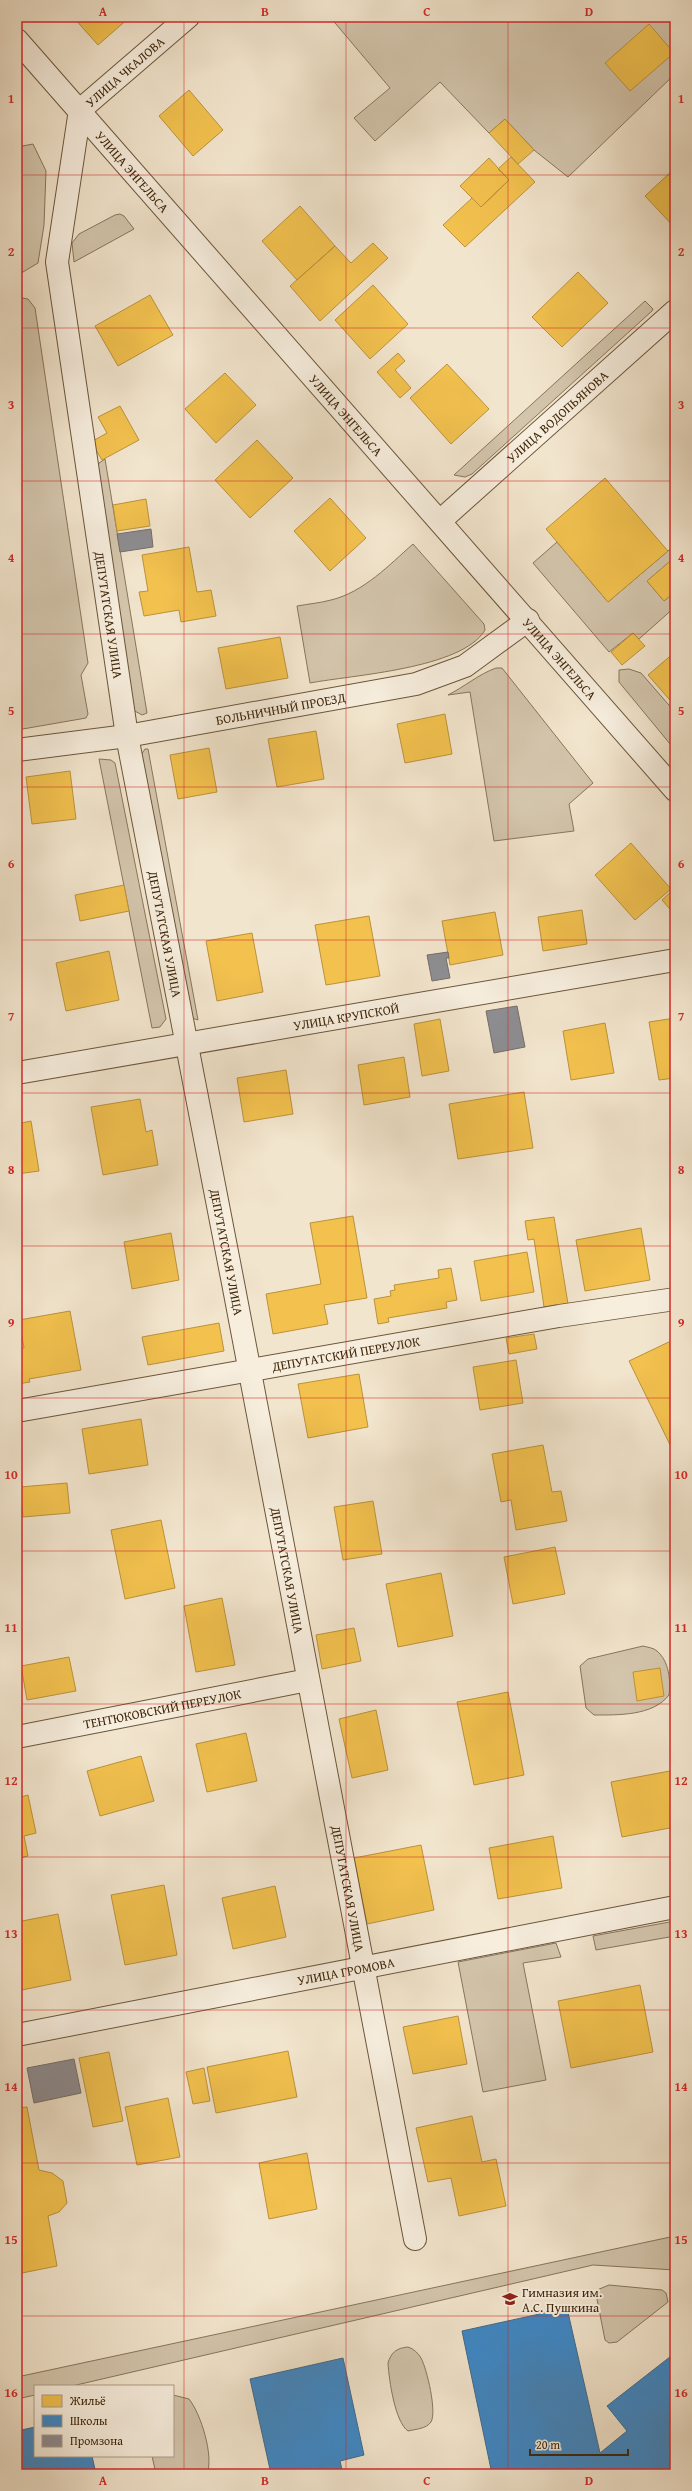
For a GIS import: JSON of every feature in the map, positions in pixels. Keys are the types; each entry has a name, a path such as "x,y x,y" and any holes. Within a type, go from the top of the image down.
{"street":[{"name":"УЛИЦА ЧКАЛОВА","path":"80,110 188,17"},
{"name":"УЛИЦА ЭНГЕЛЬСА","path":"17,40 528,620 675,790"},
{"name":"ДЕПУТАТСКАЯ УЛИЦА","path":"80,110 57,262 127,736 415,2239"},
{"name":"УЛИЦА ВОДОПЬЯНОВА","path":"440,521 675,311"},
{"name":"БОЛЬНИЧНЫЙ ПРОЕЗД","path":"17,750 127,736 421,683 465,666 528,620"},
{"name":"УЛИЦА КРУПСКОЙ","path":"17,1073 675,960"},
{"name":"ДЕПУТАТСКИЙ ПЕРЕУЛОК","path":"17,1411 559,1316 675,1299"},
{"name":"ТЕНТЮКОВСКИЙ ПЕРЕУЛОК","path":"17,1737 308,1680"},
{"name":"УЛИЦА ГРОМОВА","path":"17,2035 675,1907"}],"shaded area":[{"path":"330,17 675,17 675,74 568,177 534,150 505,119 489,133 440,82 375,141 354,118 390,88"},
{"path":"33,144 46,171 44,225 38,263 23,272 17,272 17,147"},
{"path":"120,214 124,216 134,229 74,262 72,243 79,234 115,215"},
{"path":"17,297 28,299 35,308 88,663 81,675 88,714 86,718 17,730"},
{"path":"645,301 653,309 652,311 472,474 465,477 454,475"},
{"path":"105,459 147,713 142,715 133,710 97,467 99,463"},
{"path":"557,542 608,602 675,545 675,557 647,581 664,601 675,592 675,607 639,639 633,633 609,652 533,563"},
{"path":"413,544 484,624 485,630 473,643 454,654 431,662 378,673 310,683 297,606 331,600 354,591 375,577"},
{"path":"496,668 502,668 593,783 569,804 574,831 494,841 470,692 448,695"},
{"path":"629,669 641,673 675,712 675,750 619,682 619,670"},
{"path":"145,749 148,749 198,1020 192,1018 141,755"},
{"path":"99,759 111,760 115,763 166,1019 160,1027 152,1028"},
{"path":"643,1646 656,1650 664,1660 667,1666 670,1684 669,1695 662,1702 645,1711 614,1715 594,1715 586,1708 580,1666 588,1659"},
{"path":"675,1921 675,1936 596,1950 593,1936"},
{"path":"556,1943 561,1957 523,1963 546,2080 483,2092 458,1962"},
{"path":"675,2236 675,2270 593,2265 76,2385 34,2385 34,2395 17,2399 17,2377"},
{"path":"609,2285 662,2290 666,2293 668,2302 617,2342 609,2343 605,2340 596,2294 597,2290"},
{"path":"408,2347 417,2353 423,2363 432,2400 433,2417 431,2422 426,2426 408,2431 403,2426 396,2410 391,2390 388,2363 391,2356 395,2352"},
{"path":"174,2395 189,2399 198,2415 208,2446 209,2466 207,2474 156,2474 152,2457 174,2457"}],"building: Жильё":[{"path":"73,17 130,17 98,45"},
{"path":"649,24 674,53 630,91 605,63"},
{"path":"189,90 223,130 193,156 159,116"},
{"path":"505,119 534,150 518,164 489,133"},
{"path":"511,157 535,182 465,247 443,225 472,198 481,207 509,180 498,169"},
{"path":"489,158 509,180 481,207 460,186"},
{"path":"675,168 675,228 645,196"},
{"path":"300,206 335,246 297,280 262,241"},
{"path":"373,243 388,258 320,321 290,286 335,246 351,263"},
{"path":"578,272 608,303 562,347 532,317"},
{"path":"373,285 408,324 370,359 335,320"},
{"path":"150,295 173,335 118,366 95,326"},
{"path":"398,353 405,361 395,370 411,388 400,398 377,372"},
{"path":"447,364 489,409 451,444 410,398"},
{"path":"225,373 256,405 216,443 185,409"},
{"path":"120,406 139,440 102,460 91,442 107,433 98,417"},
{"path":"257,440 293,478 250,518 215,480"},
{"path":"605,478 668,551 608,602 546,529"},
{"path":"330,498 366,538 330,571 294,531"},
{"path":"146,499 150,526 117,531 113,505"},
{"path":"189,547 197,592 211,590 216,616 181,622 179,610 144,616 139,592 148,591 142,555"},
{"path":"675,557 675,592 664,601 647,581"},
{"path":"633,633 645,646 622,665 611,652"},
{"path":"280,637 288,678 226,689 218,648"},
{"path":"675,652 675,706 648,675"},
{"path":"445,714 452,754 405,763 397,724"},
{"path":"316,731 324,779 277,787 268,739"},
{"path":"209,748 217,792 178,799 170,755"},
{"path":"70,771 76,819 32,824 26,777"},
{"path":"631,843 671,889 635,920 595,875"},
{"path":"124,885 129,911 80,921 75,895"},
{"path":"675,888 675,915 662,900"},
{"path":"582,910 587,944 543,951 538,917"},
{"path":"495,912 503,955 450,965 442,921"},
{"path":"369,916 380,976 326,985 315,925"},
{"path":"252,933 263,992 217,1001 206,941"},
{"path":"109,951 119,1000 66,1011 56,963"},
{"path":"675,1018 675,1078 659,1080 649,1022"},
{"path":"440,1019 449,1071 422,1076 414,1024"},
{"path":"605,1023 614,1073 571,1080 563,1031"},
{"path":"404,1057 410,1097 364,1105 358,1065"},
{"path":"286,1070 293,1114 244,1122 237,1078"},
{"path":"524,1092 533,1148 458,1159 449,1104"},
{"path":"140,1099 146,1132 152,1130 158,1165 103,1175 91,1107"},
{"path":"31,1121 39,1171 17,1174 17,1124"},
{"path":"353,1216 367,1298 324,1305 328,1324 273,1334 266,1294 321,1284 310,1223"},
{"path":"554,1217 568,1304 544,1307 534,1239 528,1240 525,1221"},
{"path":"641,1228 650,1280 585,1291 576,1240"},
{"path":"171,1233 179,1280 132,1289 124,1242"},
{"path":"527,1252 534,1292 481,1301 474,1261"},
{"path":"451,1268 457,1300 446,1302 447,1308 388,1318 389,1322 378,1324 374,1299 391,1296 390,1291 395,1290 394,1285 439,1278 438,1270"},
{"path":"70,1311 81,1370 29,1379 30,1382 17,1384 17,1349 24,1348 19,1320"},
{"path":"219,1323 224,1351 148,1365 142,1337"},
{"path":"534,1334 537,1349 509,1354 506,1338"},
{"path":"675,1339 675,1455 629,1361"},
{"path":"516,1360 523,1403 480,1410 473,1367"},
{"path":"359,1374 368,1427 308,1438 298,1384"},
{"path":"141,1419 148,1465 89,1474 82,1429"},
{"path":"543,1445 552,1492 561,1491 567,1521 516,1530 511,1500 501,1502 492,1454"},
{"path":"67,1483 70,1513 23,1517 20,1487"},
{"path":"373,1501 382,1554 343,1560 334,1507"},
{"path":"161,1520 175,1588 125,1599 111,1530"},
{"path":"555,1547 565,1594 513,1604 504,1557"},
{"path":"441,1573 453,1636 398,1647 386,1584"},
{"path":"222,1598 235,1665 196,1672 184,1606"},
{"path":"354,1628 361,1661 322,1669 316,1635"},
{"path":"69,1657 76,1691 27,1700 21,1666"},
{"path":"660,1668 664,1696 637,1701 633,1672"},
{"path":"508,1692 524,1775 474,1785 457,1702"},
{"path":"376,1710 388,1770 352,1778 339,1719"},
{"path":"246,1733 257,1781 207,1792 196,1744"},
{"path":"141,1756 154,1801 100,1816 87,1771"},
{"path":"675,1770 675,1827 622,1837 611,1782"},
{"path":"28,1795 36,1833 24,1836 28,1856 17,1859 17,1798"},
{"path":"553,1836 562,1888 498,1899 489,1848"},
{"path":"421,1845 434,1910 367,1924 354,1858"},
{"path":"164,1885 177,1955 125,1965 111,1895"},
{"path":"275,1886 286,1937 233,1949 222,1898"},
{"path":"58,1914 71,1980 17,1991 17,1922"},
{"path":"640,1985 653,2052 571,2068 558,2001"},
{"path":"458,2016 467,2064 413,2074 403,2027"},
{"path":"288,2051 297,2097 216,2113 207,2067"},
{"path":"109,2052 123,2121 93,2127 79,2058"},
{"path":"204,2068 210,2101 193,2104 186,2072"},
{"path":"168,2098 180,2157 137,2165 125,2107"},
{"path":"27,2107 39,2170 52,2173 63,2181 67,2203 59,2212 48,2216 57,2266 17,2274 17,2108"},
{"path":"472,2116 482,2162 496,2159 506,2206 459,2216 451,2178 428,2182 416,2128"},
{"path":"307,2153 317,2209 269,2219 259,2163"}],"building: Школы":[{"path":"567,2308 600,2453 627,2431 607,2406 675,2353 674,2474 661,2474 657,2469 651,2474 492,2474 462,2331"},
{"path":"343,2358 364,2455 340,2461 343,2474 271,2474 250,2379"},
{"path":"34,2427 34,2457 92,2457 96,2474 17,2474 17,2431"}],"building: Промзона":[{"path":"151,529 153,547 120,552 117,534"},
{"path":"448,952 449,958 446,958 450,978 432,981 427,955"},
{"path":"517,1006 525,1047 494,1053 486,1011"},
{"path":"74,2059 81,2093 34,2103 27,2068"}],"place":[{"name":"Гимназия им. А.С. Пушкина","path":"510,2299"}]}
